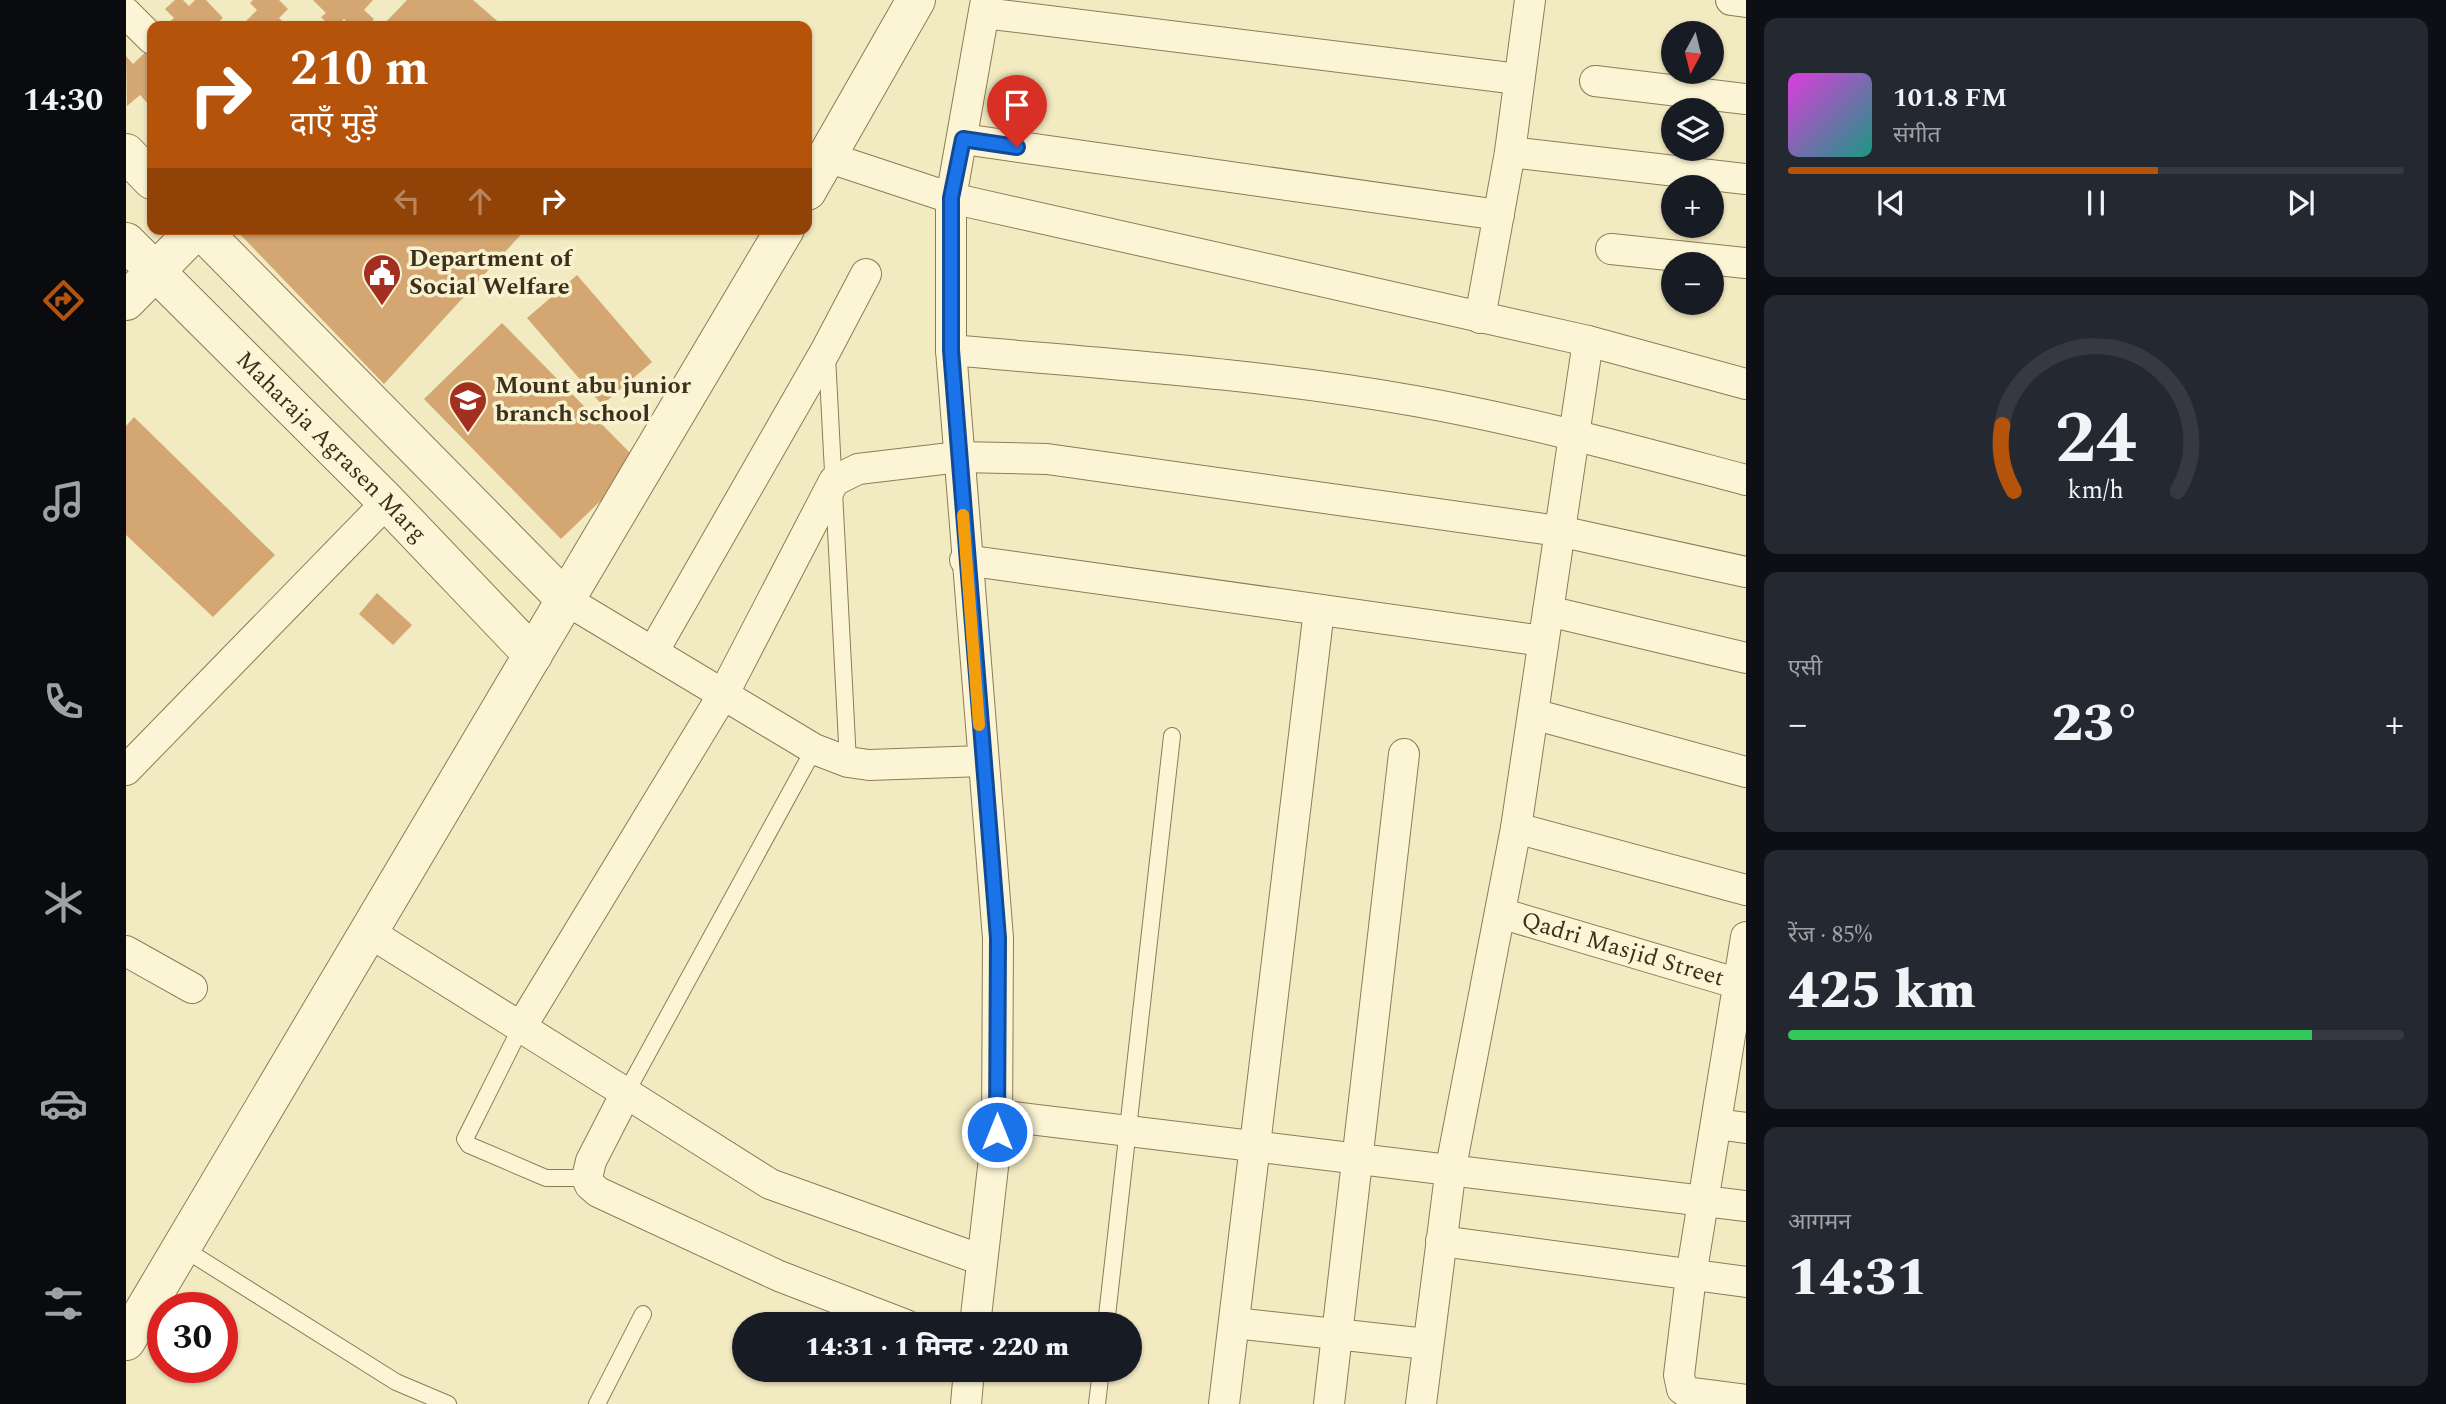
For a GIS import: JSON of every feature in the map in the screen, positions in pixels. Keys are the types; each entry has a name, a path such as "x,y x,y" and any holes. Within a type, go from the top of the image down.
{"street":[{"path":"812,182 916,0"},
{"path":"1480,317 1510,152 1530,0"},
{"path":"1731,0 1746,2"},
{"path":"976,1312 997,1115 998,938 965,560 951,350 951,198 985,6 1518,79"},
{"path":"126,13 147,34"},
{"path":"1595,81 1746,99"},
{"path":"963,139 1499,215"},
{"path":"1510,152 1746,179"},
{"path":"126,153 147,175"},
{"path":"827,156 951,198 1588,341 1746,384"},
{"path":"126,301 193,235"},
{"path":"205,235 566,600 814,749 848,762 869,765 982,761"},
{"path":"126,1341 781,235"},
{"name":"Maharaja Agrasen Marg","path":"126,242 387,502 533,655"},
{"path":"1611,249 1746,263"},
{"path":"653,652 826,350 866,274"},
{"path":"1421,1404 1451,1167 1516,828 1588,341"},
{"path":"951,350 1320,387 1416,401 1574,435 1746,480"},
{"path":"520,1027 724,693 834,481 858,469 959,457 1083,463 1559,531 1746,572"},
{"path":"126,770 387,502"},
{"path":"965,560 1543,641"},
{"path":"1224,1404 1319,610"},
{"path":"1548,611 1746,658"},
{"path":"1533,714 1746,772"},
{"path":"1329,1404 1404,754"},
{"path":"1516,828 1746,890"},
{"name":"Qadri Masjid Street","path":"1500,913 1742,985"},
{"path":"367,931 770,1184 982,1261"},
{"path":"1746,937 1742,985 1703,1200 1679,1375 1682,1389 1692,1399 1746,1400"},
{"path":"126,951 192,988"},
{"path":"626,1093 591,1161 587,1178 590,1185 598,1192 779,1276 872,1312"},
{"path":"997,1115 1359,1159 1451,1167 1746,1206"},
{"path":"1716,1125 1746,1128"},
{"path":"1441,1241 1746,1282"},
{"path":"1234,1323 1427,1344"},
{"path":"965,1404 968,1382"}],"lane":[{"path":"826,350 848,762"},
{"path":"1107,1312 1171,736"},
{"path":"626,1093 814,749"},
{"path":"520,1027 465,1139 469,1145 546,1178 587,1178"},
{"path":"181,1247 396,1382 449,1404"},
{"path":"597,1404 643,1314"},
{"path":"1097,1404 1100,1382"}],"building":[{"path":"175,0 183,0 189,6 195,0 206,0 223,18 220,21 171,21 174,18 165,9"},
{"path":"253,0 279,0 288,9 279,18 282,21 246,21 257,10 250,3"},
{"path":"313,0 373,0 364,10 374,19 372,21 325,21 321,17 326,13"},
{"path":"407,0 473,0 497,21 387,21"},
{"path":"147,51 147,103 140,95 127,106 126,56 133,64"},
{"name":"Department of Social Welfare","path":"241,235 521,235 384,384"},
{"path":"577,275 652,362 602,405 527,318"},
{"path":"502,323 640,463 561,539 424,399"},
{"path":"134,417 275,555 213,617 126,535 126,426"},
{"path":"377,593 412,625 393,645 359,614"}],"slow traffic":[{"path":"963,515 979,725"}],"place":[{"name":"Department of Social Welfare","path":"382,307"},
{"name":"Mount abu junior branch school","path":"468,434"}],"route":[{"path":"997,1132 998,938 967,585 951,350 951,198 963,139 1017,147"}]}
